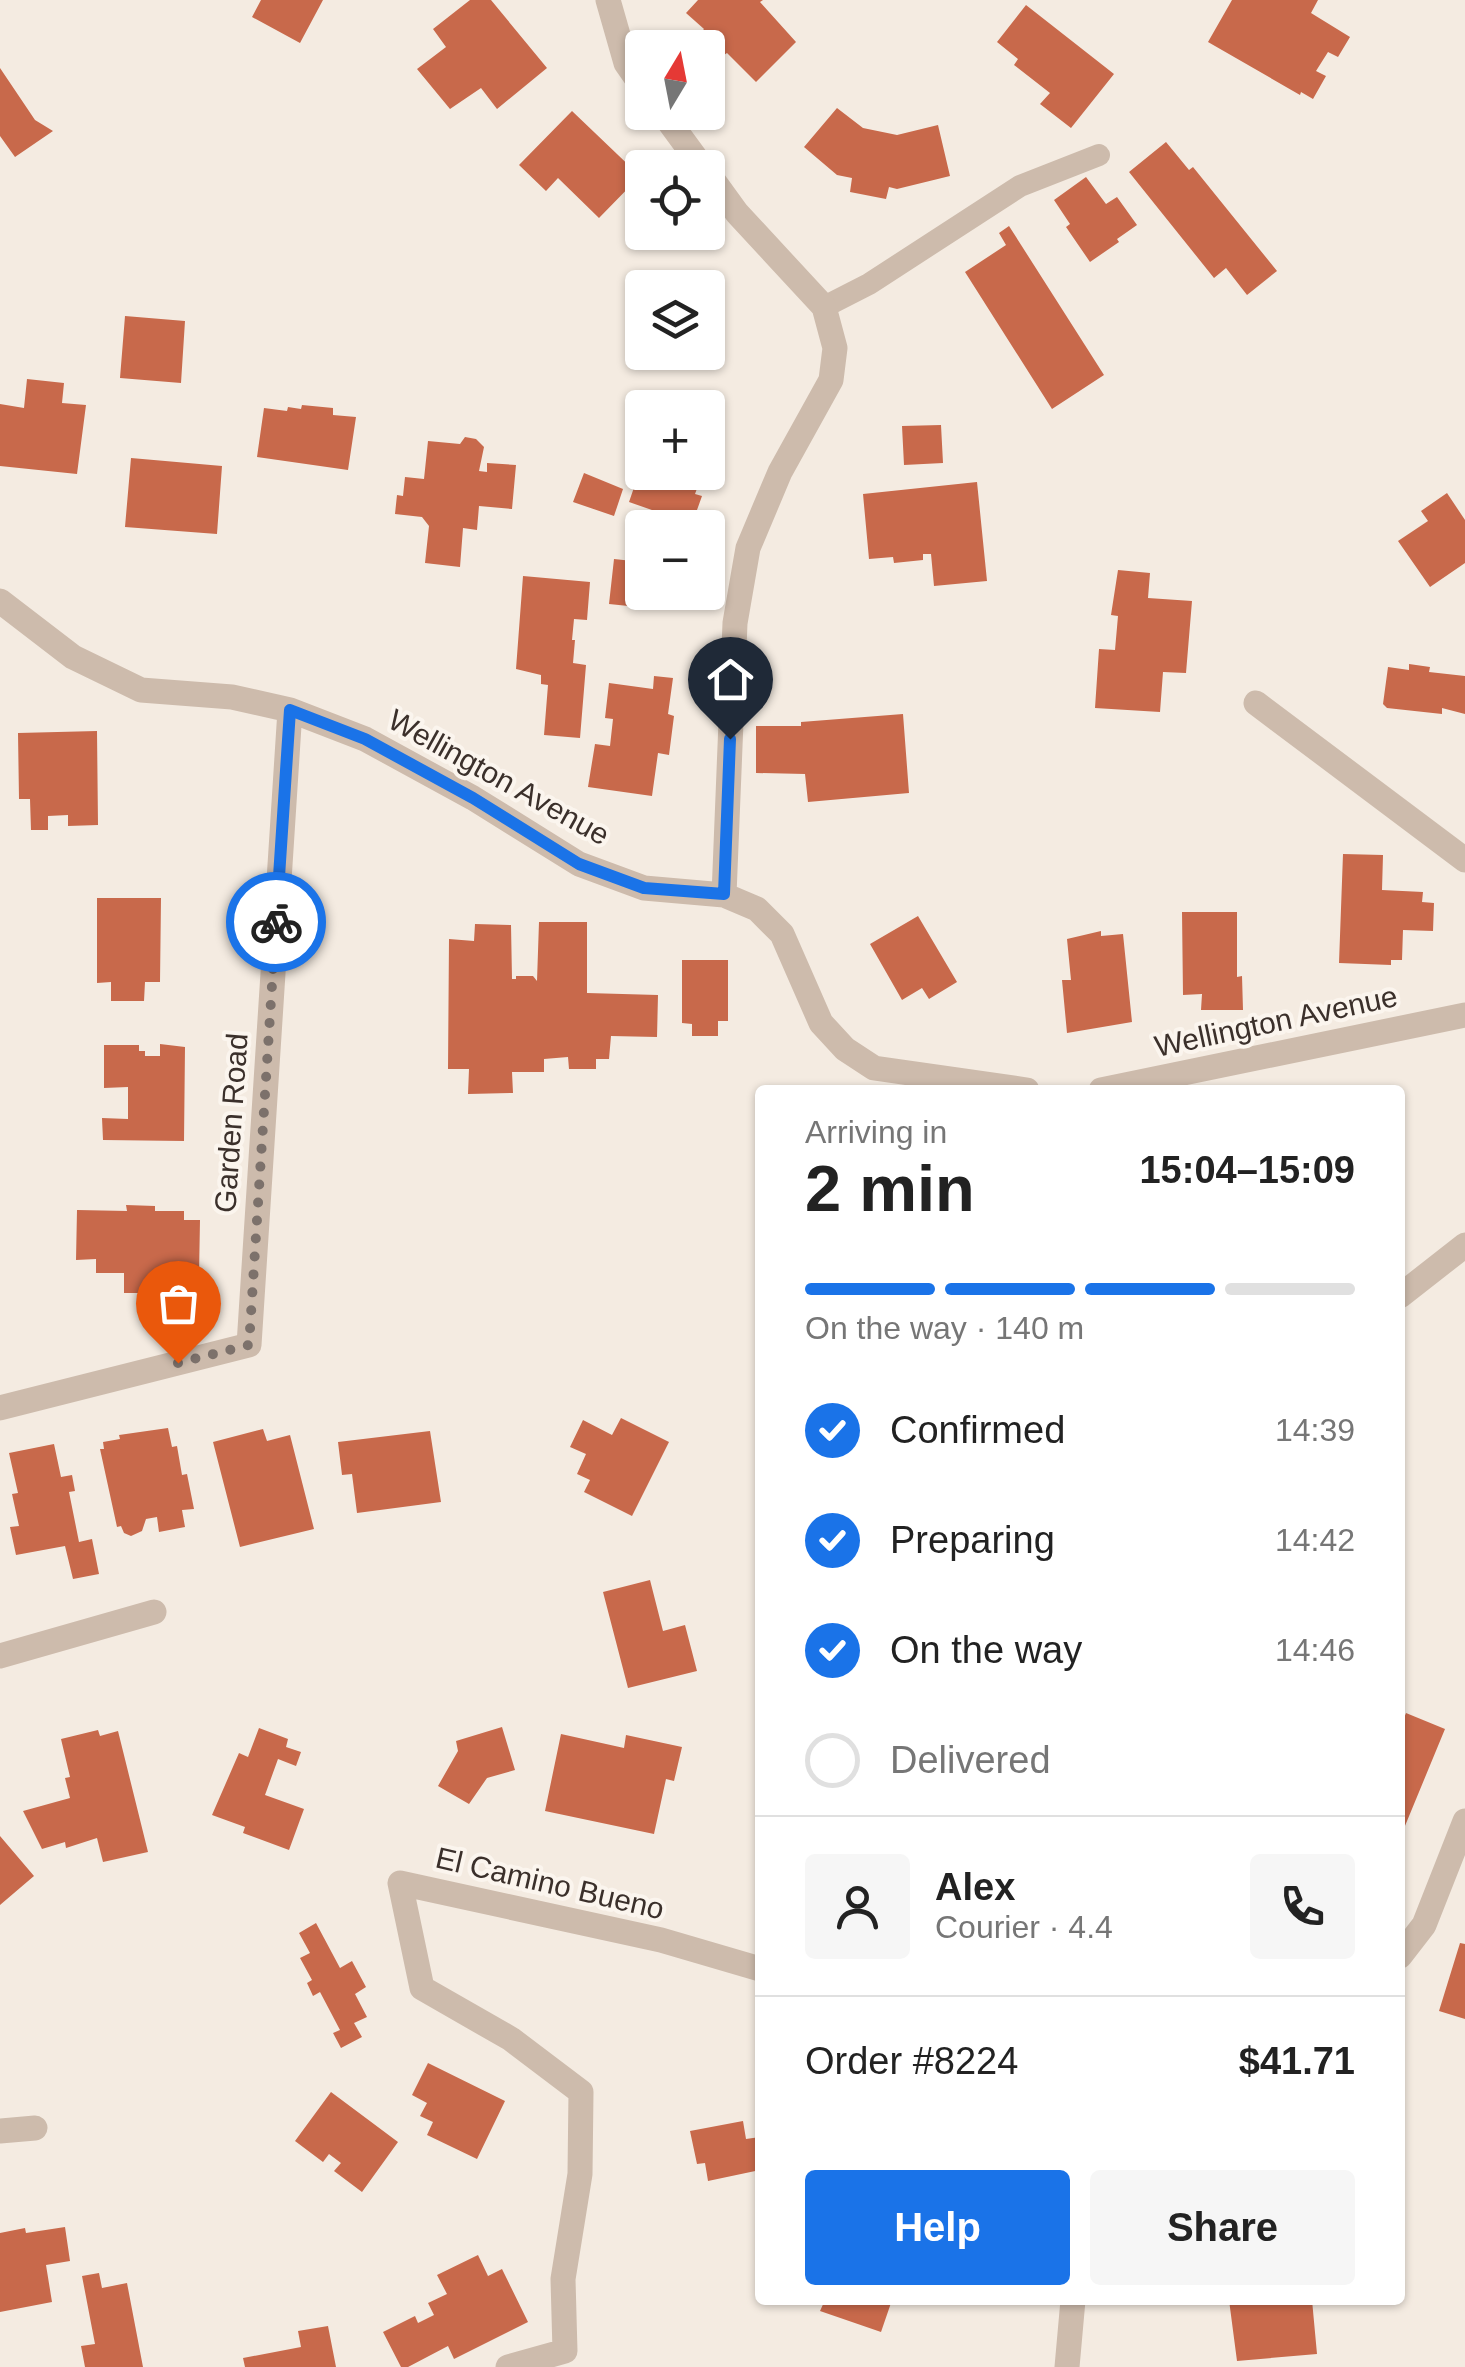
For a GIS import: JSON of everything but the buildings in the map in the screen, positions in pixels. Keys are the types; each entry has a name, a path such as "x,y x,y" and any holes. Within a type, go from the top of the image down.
{"street":[{"path":"608,0 625,60"},
{"path":"724,894 734,623 748,548 780,472 831,380 834,348 824,307 725,197"},
{"name":"Wellington Avenue","path":"0,601 73,657 142,690 232,697 290,710 380,748 473,798 579,864 644,888 724,894 757,909 782,934 820,1024 845,1049 874,1068 992,1085"},
{"path":"1256,703 1465,860"},
{"name":"Garden Road","path":"0,1408 249,1345 290,710"},
{"name":"Wellington Avenue","path":"1125,1085 1465,1015"},
{"path":"1405,1292 1465,1245"},
{"path":"0,1656 154,1612"},
{"path":"1405,1950 1424,1925 1465,1821"},
{"name":"El Camino Bueno","path":"508,2367 565,2351 564,2278 580,2174 581,2092 511,2039 422,1988 400,1883 661,1940 755,1968"},
{"path":"0,2131 35,2128"},
{"path":"1067,2367 1073,2305"}],"lane":[{"path":"824,307 869,284 1020,186 1098,155"}],"way so far":[{"path":"178,1363 249,1345 276,922"}],"route":[{"path":"276,922 290,710 365,739 473,798 579,864 644,888 724,894 730,739"}]}
